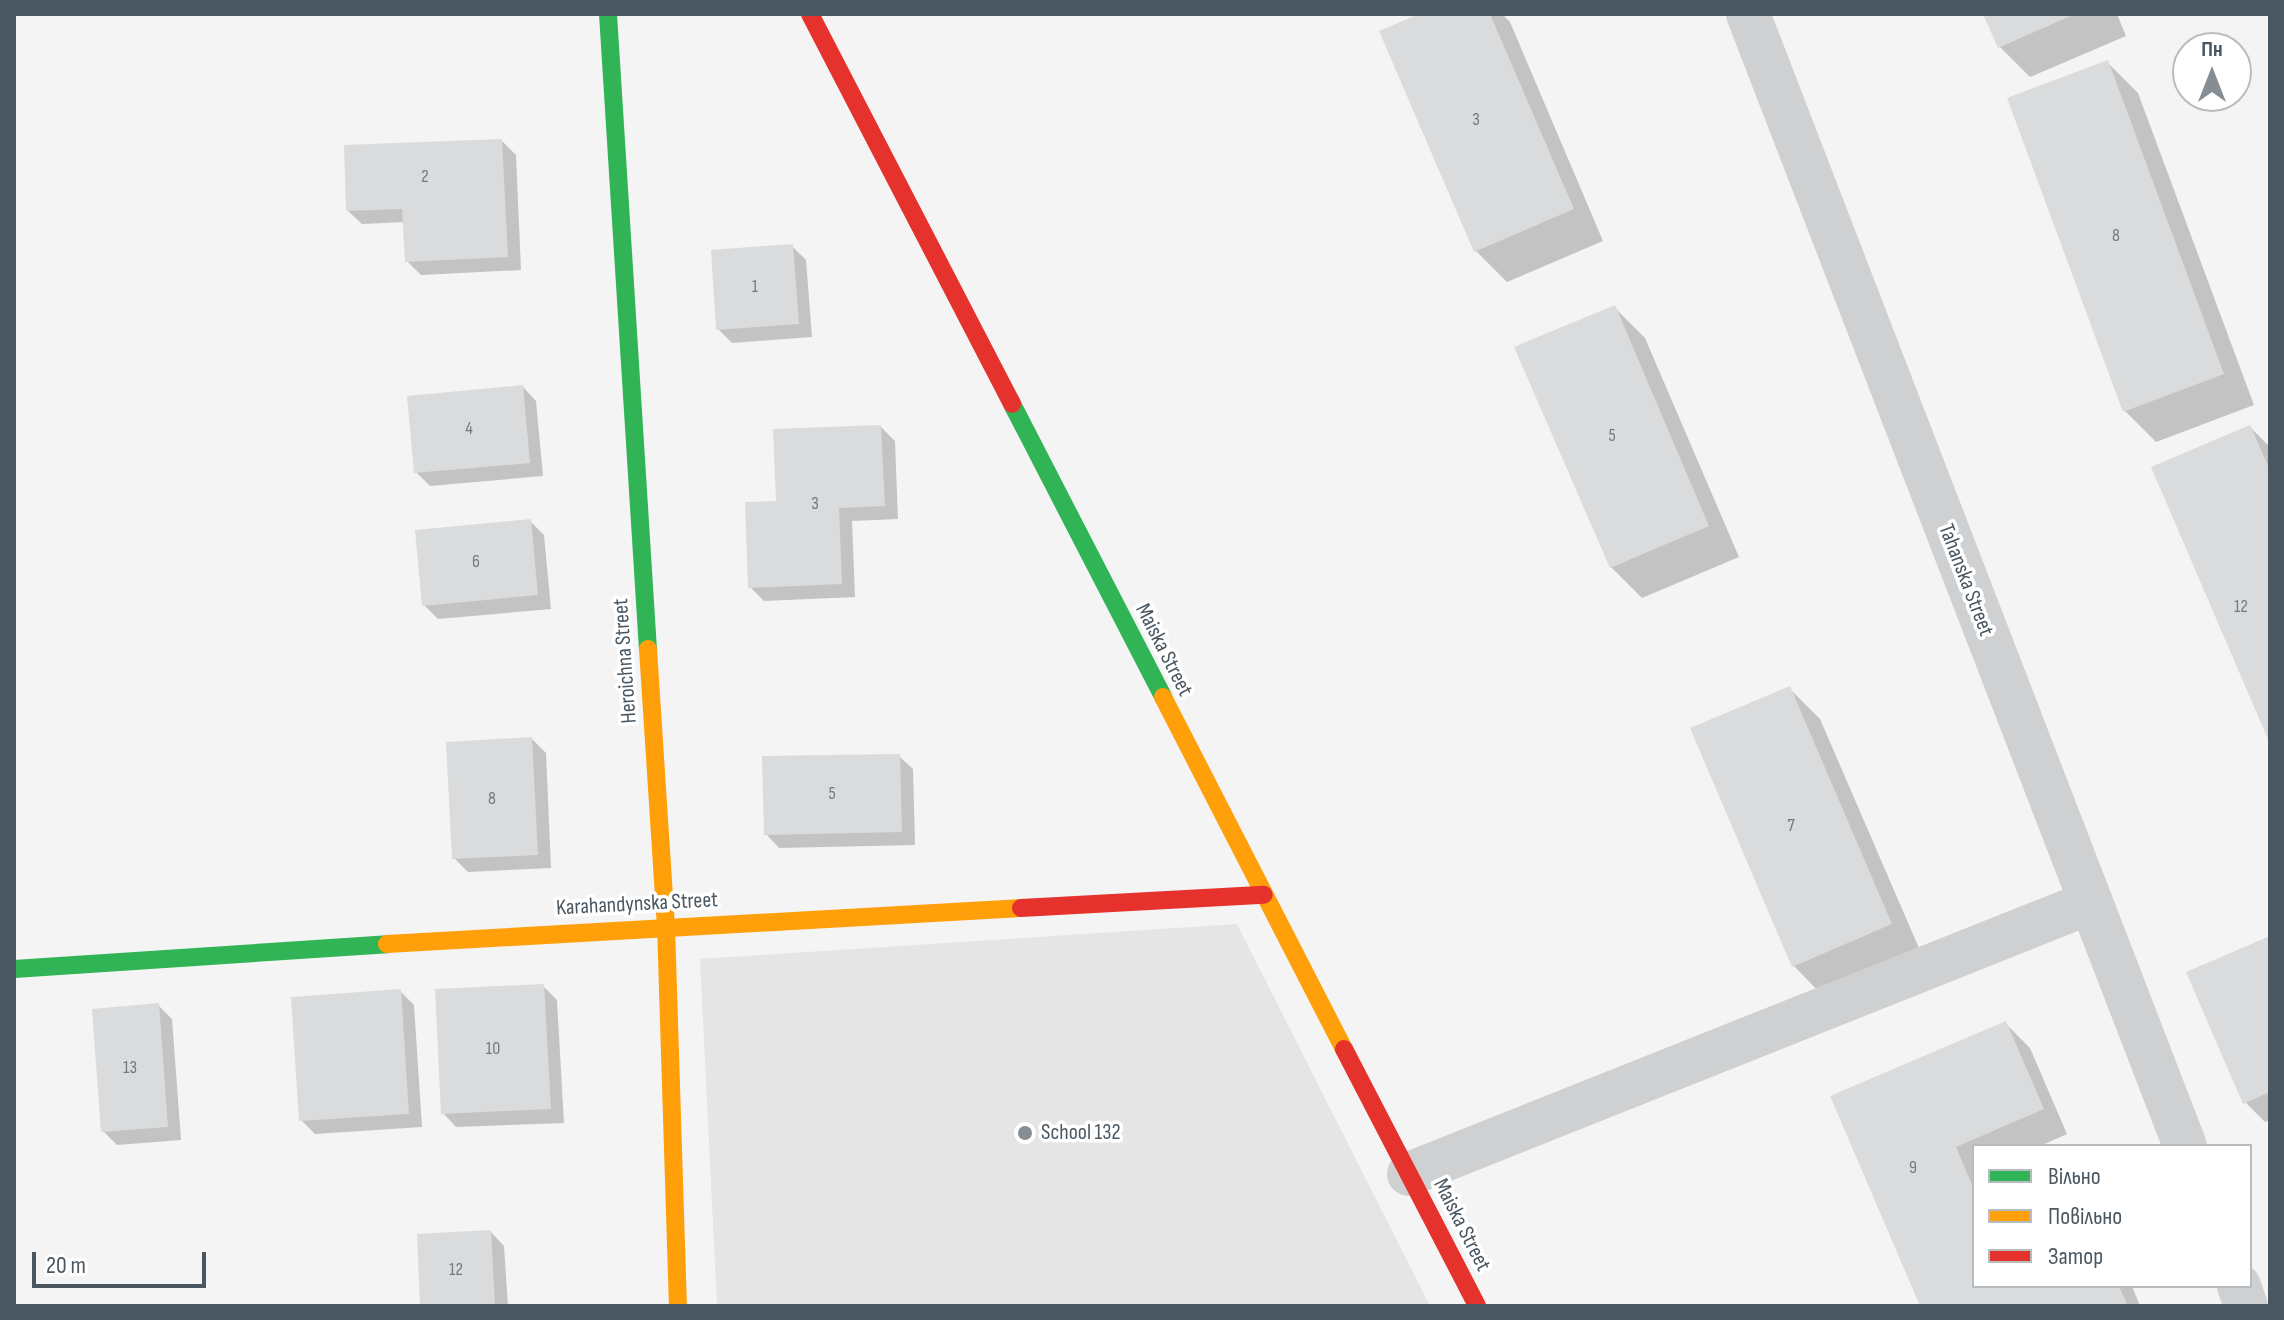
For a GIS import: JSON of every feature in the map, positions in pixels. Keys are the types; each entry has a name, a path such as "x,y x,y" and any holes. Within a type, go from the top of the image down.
{"street":[{"name":"Heroichna Street","path":"608,14 666,926 678,1306"},
{"name":"Maiska Street","path":"810,14 1477,1306"},
{"name":"Tahanska Street","path":"1748,14 2184,1144"},
{"name":"Karahandynska Street","path":"14,969 666,926 1264,895"},
{"path":"1409,1174 2091,902"}],"shaded area":[{"name":"School 132","path":"1237,924 1430,1306 717,1306 700,959"}],"building":[{"path":"1419,14 1490,14 1574,209 1474,252 1379,31"},
{"path":"1983,14 2075,14 1998,48"},
{"path":"2108,60 2224,374 2123,412 2007,98"},
{"path":"502,139 508,257 405,262 402,209 346,211 344,145"},
{"path":"793,244 799,324 716,330 711,250"},
{"path":"1615,305 1709,526 1610,568 1514,347"},
{"path":"523,385 530,463 414,473 407,396"},
{"path":"881,425 885,506 839,508 842,584 748,588 745,502 776,501 773,429"},
{"path":"2250,425 2270,470 2270,744 2151,467"},
{"path":"531,519 538,595 422,606 415,530"},
{"path":"1790,686 1892,924 1792,967 1690,728"},
{"path":"532,737 538,855 452,859 446,742"},
{"path":"900,754 902,832 764,835 762,756"},
{"path":"2270,936 2270,1092 2243,1104 2186,972"},
{"path":"544,984 551,1109 441,1114 435,989"},
{"path":"401,989 409,1114 299,1121 291,997"},
{"path":"159,1003 168,1127 101,1132 92,1009"},
{"path":"2006,1021 2044,1109 1956,1147 1972,1185 1972,1288 2120,1288 2128,1306 1920,1306 1830,1096"},
{"path":"491,1230 495,1306 420,1306 417,1234"}],"traffic: fast":[{"path":"608,14 648,649"},
{"path":"1012,404 1163,697"},
{"path":"14,969 387,944"}],"traffic: slow":[{"path":"648,649 666,926 678,1306"},
{"path":"1163,697 1344,1049"},
{"path":"387,944 1021,908"}],"traffic: jam":[{"path":"810,14 1012,404"},
{"path":"1021,908 1264,895"},
{"path":"1344,1049 1477,1306"}],"place":[{"name":"School 132","path":"1025,1133"}]}
